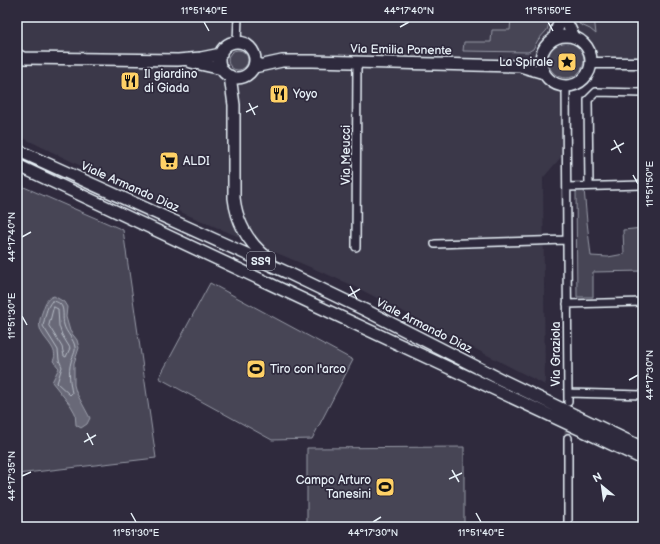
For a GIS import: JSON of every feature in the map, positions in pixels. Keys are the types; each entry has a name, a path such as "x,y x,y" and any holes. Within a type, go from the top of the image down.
{"main road":[{"path":"554,39 560,17"},
{"path":"564,17 574,37"},
{"path":"568,36 574,37 587,47 591,62 589,70 580,81 573,84 566,85 554,82 544,73 542,56 544,49 554,39 568,36"},
{"path":"238,43 226,47 221,54 220,61 226,73 234,105 235,206 240,223 248,239 257,250 286,272"},
{"name":"Via Emilia Ponente","path":"238,43 246,45 254,55 282,61 520,66 544,73"},
{"path":"19,58 178,60 221,54"},
{"path":"254,55 254,67"},
{"name":"Via Emilia Ponente","path":"520,66 542,56"},
{"path":"178,60 201,63 241,78 234,105"},
{"name":"Via Emilia Ponente","path":"241,78 249,74 254,67 282,61"},
{"path":"591,62 643,63"},
{"name":"Viale Armando Diaz","path":"17,150 286,272 367,311 499,385 643,459"},
{"name":"Viale Armando Diaz","path":"17,165 499,385 643,448"}],"street":[{"path":"238,17 238,43"},
{"name":"Via Meucci","path":"356,248 357,62"},
{"name":"Via Graziola","path":"566,85 568,393 643,395"},
{"path":"589,186 588,100 596,92 643,93"},
{"path":"567,187 643,185"},
{"path":"435,244 567,240"},
{"path":"567,304 643,302"},
{"path":"568,393 568,402"},
{"path":"568,438 568,527"}],"shaded area":[{"path":"17,17 643,17 643,72 597,69 569,96 561,96 562,156 543,178 545,385 352,285 143,196 17,135"},
{"path":"551,17 547,30 538,40 533,49 528,52 463,51 464,42 491,42 492,30 510,30 511,18"},
{"path":"579,17 594,17 596,34 590,29 579,24"},
{"path":"569,42 579,47 583,53 583,67 579,73 573,77 563,78 553,73 549,67 548,57 553,47 559,43"},
{"path":"238,50 245,53 248,60 245,67 238,70 231,67 228,60 231,53"},
{"path":"17,184 123,230 156,458 17,474"},
{"path":"584,189 591,256 608,257 624,254 623,230 643,228 643,271 593,272 593,297 577,297 576,190"},
{"name":"Tiro con l'arco","path":"210,283 353,360 312,439 272,440 159,378"},
{"name":"Campo Arturo Tanesini","path":"464,447 464,527 307,527 307,448"},
{"path":"17,474 22,527 17,527"}],"water":[{"path":"54,296 64,302 67,307 66,317 70,331 77,340 79,348 74,363 74,385 76,392 90,418 87,424 81,428 76,425 75,413 71,406 52,382 59,368 53,361 55,357 54,352 40,328 41,315 46,303"}],"tunnel":[{"path":"568,420 568,438"}],"place":[{"name":"La Spirale","path":"567,62"},
{"name":"Il giardino di Giada","path":"130,81"},
{"name":"Yoyo","path":"279,94"},
{"name":"ALDI","path":"169,161"},
{"name":"Tiro con l'arco","path":"256,369"},
{"name":"Campo Arturo Tanesini","path":"385,487"}]}
